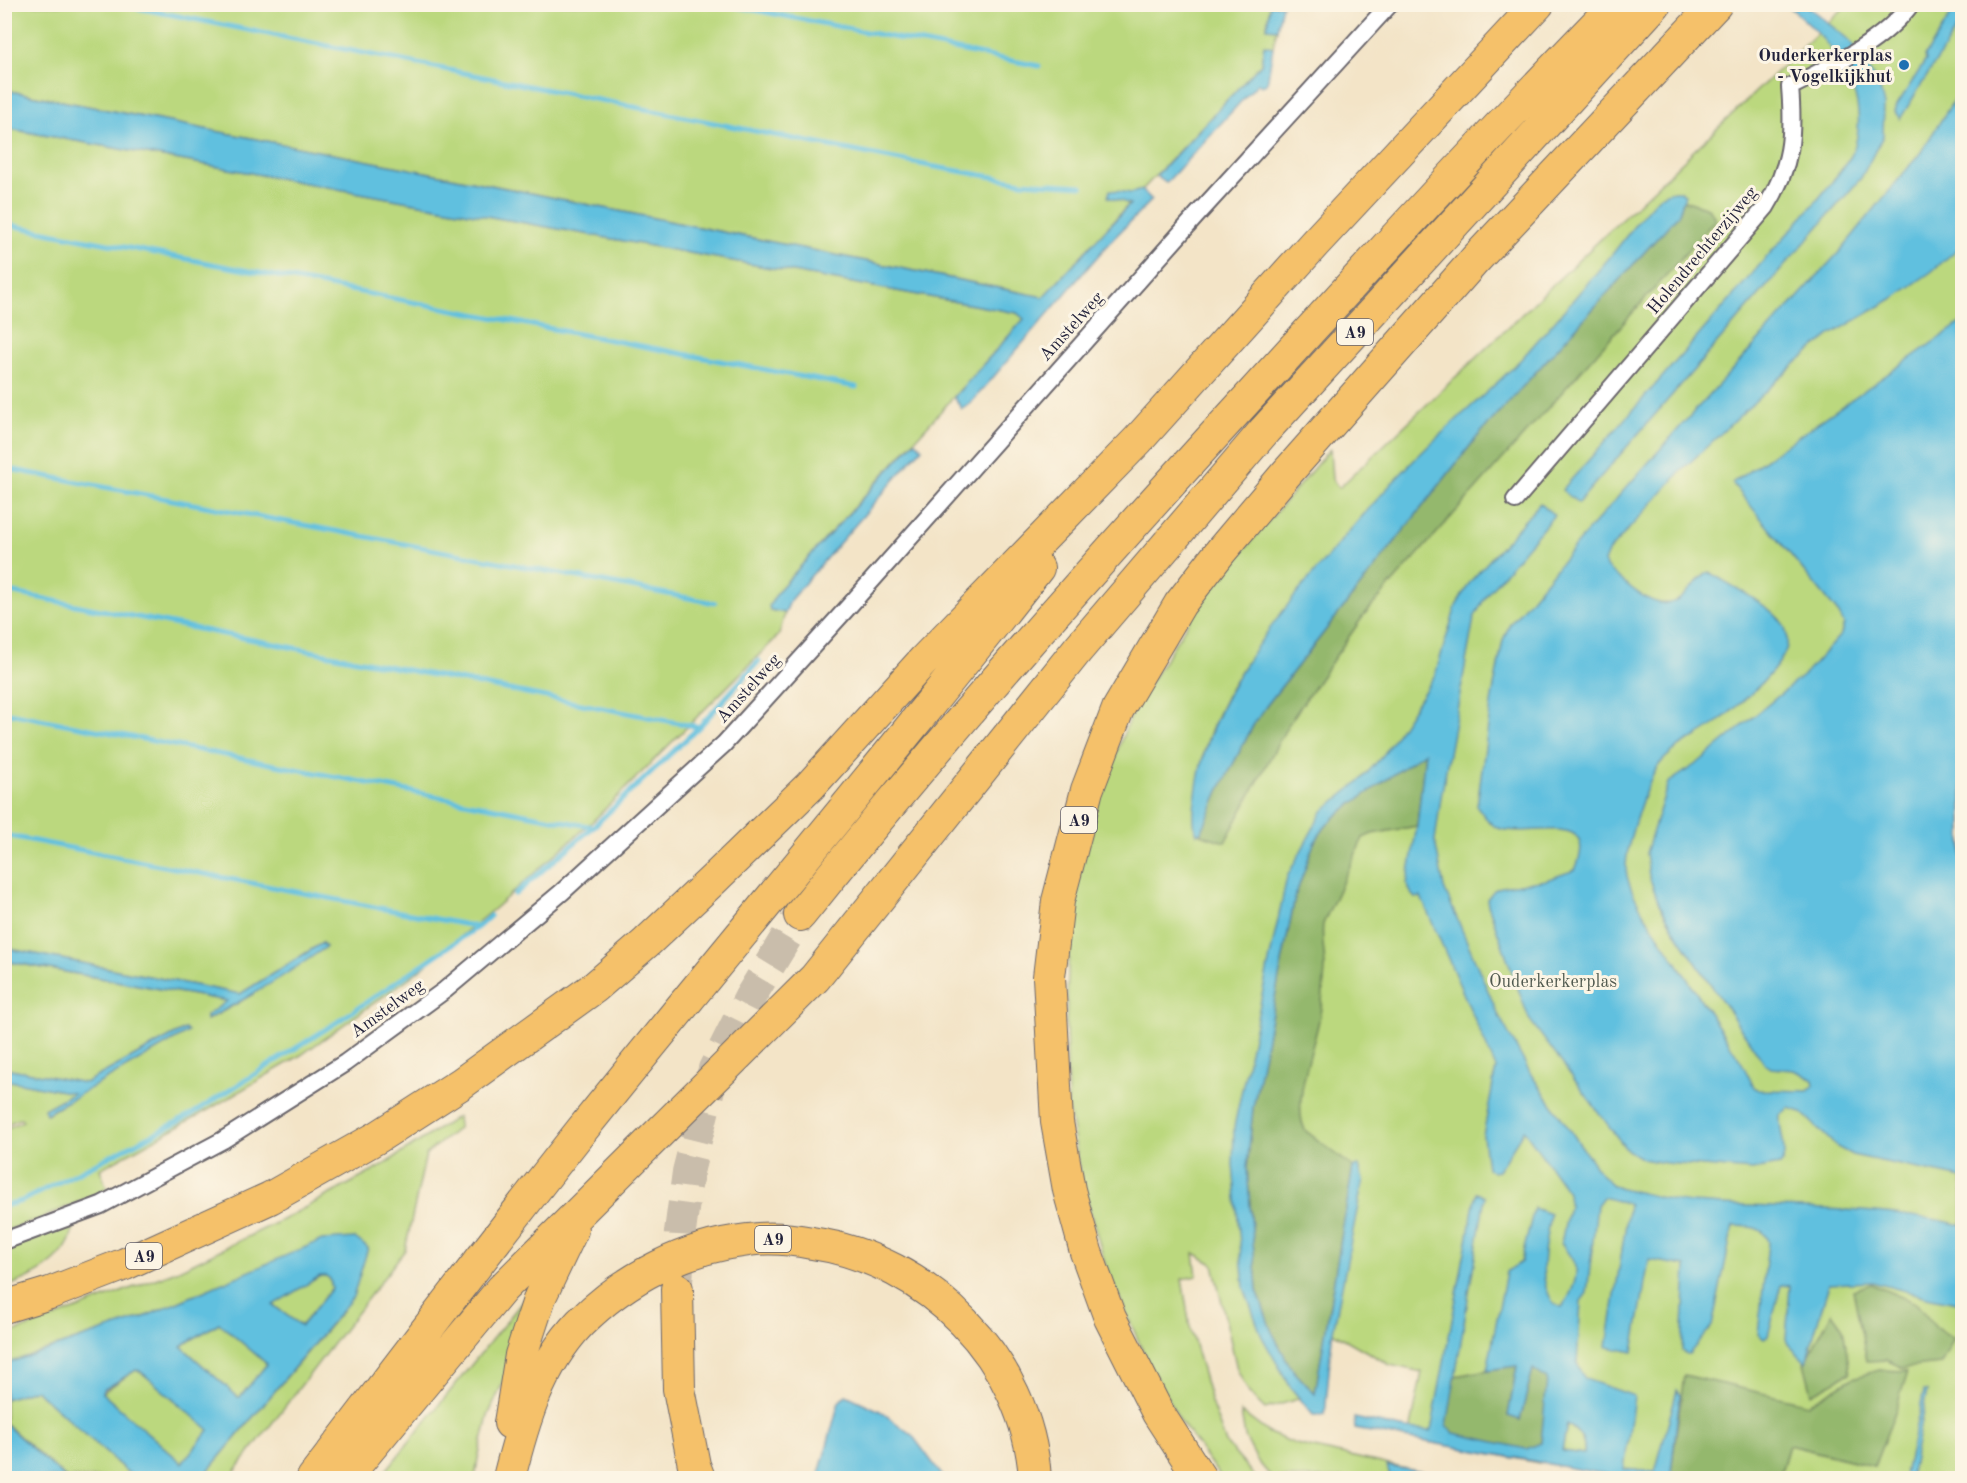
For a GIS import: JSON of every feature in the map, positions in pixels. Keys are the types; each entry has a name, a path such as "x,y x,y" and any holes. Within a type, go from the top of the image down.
{"highway":[{"name":"A9","path":"4,1307 125,1264 270,1198 378,1137 462,1083 595,987 647,942 810,786 925,659 1138,440 1314,244 1538,4"},
{"name":"A9","path":"1200,1479 1158,1413 1110,1318 1086,1252 1069,1190 1057,1122 1049,977 1058,901 1087,790 1118,709 1180,604 1221,551 1475,260 1716,4"},
{"name":"A9","path":"800,915 1096,564 1336,301 1543,79 1637,10"},
{"name":"A9","path":"345,1479 502,1289 815,978 1078,649 1258,438 1637,10"},
{"name":"A9","path":"313,1479 581,1131 951,679 1138,440"},
{"name":"A9","path":"507,1479 509,1426 521,1354 540,1297 584,1208"},
{"name":"A9","path":"507,1479 535,1392 561,1347 579,1324 599,1306 627,1284 668,1263 710,1247 749,1240 786,1239 834,1246 866,1256 905,1275 939,1298 966,1324 989,1350 1019,1407 1028,1438 1035,1479"},
{"path":"677,1289 679,1389 694,1466 699,1479"}],"street":[{"name":"Amstelweg","path":"4,1241 101,1204 223,1140 345,1063 436,997 562,892 724,744 1204,207 1390,4"},
{"name":"Holendrechterzijweg","path":"1515,500 1766,207 1778,188 1786,165 1792,116 1790,87 1862,47 1893,24 1911,4"}],"green space":[{"path":"1270,4 1267,27 1277,29 1273,47 1264,46 1261,64 1142,190 1131,193 1130,203 1043,297 466,180 5,90 4,5"},
{"name":"Ouderkerkerplas","path":"1847,5 1962,5 1962,1478 1779,1478 1789,1445 1874,1466 1876,1461 1678,1422 1671,1472 1622,1477 1631,1413 1454,1378 1438,1443 1409,1437 1422,1372 1390,1365 1257,1289 1315,1394 1265,1409 1249,1393 1237,1369 1213,1264 1194,1253 1197,1276 1182,1279 1190,1327 1211,1402 1226,1443 1256,1478 1221,1478 1181,1422 1149,1365 1106,1267 1082,1182 1068,1105 1066,1026 1070,919 1088,829 1131,714 1190,619 1219,579 1330,449 1332,479 1339,488","holes":["1256,650 1201,768 1214,723 1230,690"]},
{"path":"5,128 1017,313 1025,318 779,590 770,610 785,613 779,635 594,820 495,908 412,976 301,1055 208,1110 100,1169 107,1189 40,1219 5,1231 5,1129 23,1121 21,1118 5,1125 5,1080 74,1093 44,1109 47,1114 185,1029 85,1083 5,1068 4,961 228,1001 206,1016 207,1020 326,947 322,943 240,994 5,948"},
{"path":"1684,200 1708,208 1716,219 1364,615 1288,725 1225,842 1200,834 1219,791 1254,724 1267,705 1477,437 1678,215"},
{"path":"1425,752 1417,826 1372,834 1363,838 1323,924 1325,969 1323,994 1302,1092 1302,1120 1306,1131 1353,1167 1315,1394 1291,1368 1271,1330 1257,1290 1247,1168 1253,1108 1295,897 1314,842 1338,814"},
{"path":"458,1116 459,1128 426,1154 405,1250 230,1478 202,1478 342,1311 368,1248 281,1258 144,1317 5,1364 4,1335 179,1270 282,1220 377,1169"},
{"path":"76,1219 69,1242 50,1265 33,1276 5,1287 4,1248"},
{"path":"320,1276 330,1279 332,1288 301,1326 272,1304"},
{"path":"539,1281 504,1380 488,1416 475,1478 380,1478"},
{"path":"1871,1284 1916,1303 1936,1328 1954,1338 1941,1364 1903,1368 1886,1360 1867,1361 1853,1290"},
{"path":"1832,1313 1843,1328 1850,1373 1812,1394 1804,1363"},
{"path":"219,1323 267,1364 240,1397 181,1346"},
{"path":"1517,1365 1508,1416 1520,1420 1533,1369 1548,1379 1539,1463 1438,1443 1455,1376"},
{"path":"136,1370 210,1430 182,1463 102,1393"},
{"path":"1878,1370 1908,1371 1874,1466 1789,1445 1779,1478 1699,1478 1671,1472 1684,1375 1809,1404 1853,1378"},
{"path":"34,1390 134,1478 66,1478 5,1423 5,1399"},
{"path":"1241,1412 1269,1433 1296,1444 1416,1471 1426,1478 1272,1478 1257,1460 1245,1437"},
{"path":"1567,1424 1580,1437 1584,1445 1584,1454 1562,1451"}],"water":[{"path":"1270,5 1282,5 1277,29 1267,28"},
{"path":"1787,5 1806,5 1850,41 1879,85 1884,105 1883,136 1861,178 1578,503 1562,490 1806,213 1841,171 1852,153 1858,130 1858,111 1848,76 1839,60 1815,30"},
{"path":"1957,5 1962,5 1962,20 1900,119 1895,112 1897,105"},
{"path":"1264,45 1273,47 1267,84 1261,86 1258,83 1166,183 1156,176 1261,64"},
{"name":"Ouderkerkerplas","path":"1962,87 1962,245 1931,272 1892,299 1830,335 1797,362 1683,469 1608,552 1604,562 1607,568 1632,589 1652,601 1662,603 1672,603 1681,598 1709,572 1769,610 1785,629 1787,646 1783,656 1767,678 1723,718 1678,748 1659,765 1637,815 1626,868 1632,891 1645,915 1742,1063 1754,1087 1758,1090 1808,1091 1814,1085 1813,1080 1793,1070 1771,1068 1764,1063 1659,904 1649,876 1646,853 1668,783 1699,762 1806,673 1841,634 1844,624 1839,614 1732,483 1962,322 1962,1178 1852,1155 1837,1147 1801,1112 1789,1108 1780,1115 1784,1154 1780,1165 1752,1170 1642,1159 1626,1149 1529,1019 1488,905 1487,899 1494,890 1501,887 1546,880 1575,870 1581,850 1578,838 1569,832 1508,830 1496,827 1487,820 1477,806 1492,697 1503,640 1510,624 1585,534 1841,250 1921,152"},
{"path":"5,90 466,180 1043,297 1130,204 1108,197 1110,190 1131,193 1142,190 1152,200 1109,243 971,403 962,409 954,397 1024,319 1017,313 5,128"},
{"path":"1674,191 1681,191 1685,195 1678,215 1477,437 1267,705 1254,724 1219,791 1202,831 1197,834 1194,807 1198,780 1217,717 1248,659 1287,605 1383,493 1425,449 1523,357 1658,198"},
{"path":"915,441 922,448 791,599 785,613 770,610 769,606 779,590"},
{"path":"1540,503 1554,515 1487,594 1474,618 1435,841 1444,888 1498,1014 1532,1076 1601,1174 1613,1185 1621,1188 1684,1202 1862,1211 1962,1225 1962,1304 1872,1282 1829,1284 1806,1362 1786,1339 1790,1286 1781,1285 1768,1336 1764,1339 1758,1334 1768,1243 1760,1230 1733,1226 1712,1326 1689,1354 1682,1351 1686,1266 1649,1260 1633,1352 1607,1347 1629,1204 1603,1197 1597,1205 1587,1293 1581,1301 1577,1363 1585,1379 1634,1396 1624,1469 1655,1472 1677,1390 1680,1395 1671,1472 1699,1478 1627,1478 1355,1429 1354,1418 1406,1429 1431,1431 1476,1193 1485,1196 1447,1426 1454,1433 1526,1449 1541,1443 1547,1379 1533,1369 1520,1420 1508,1416 1517,1366 1487,1370 1506,1272 1521,1262 1534,1208 1550,1214 1544,1248 1543,1271 1548,1293 1554,1304 1562,1307 1565,1304 1576,1274 1574,1263 1561,1243 1569,1206 1568,1192 1524,1130 1498,1171 1493,1172 1487,1168 1483,1136 1496,1068 1421,897 1416,898 1412,895 1407,884 1417,826 1425,752 1338,814 1314,843 1295,897 1253,1108 1247,1168 1257,1290 1271,1330 1291,1368 1315,1394 1353,1167 1359,1166 1363,1180 1332,1337 1325,1415 1313,1415 1291,1388 1262,1337 1244,1288 1233,1165 1234,1127 1287,877 1322,812 1361,780 1384,754 1435,675 1456,606 1470,582","holes":["1567,1424 1582,1441 1584,1454 1562,1451"]},
{"path":"322,943 326,947 297,967 206,1020 206,1016 227,1001 5,961 5,948 240,994"},
{"path":"185,1029 188,1032 46,1114 44,1109 73,1093 5,1080 5,1068 85,1083"},
{"path":"355,1238 368,1248 353,1297 202,1478 134,1478 37,1391 5,1399 5,1364 144,1317 322,1240","holes":["320,1276 330,1279 332,1288 301,1326 273,1305","219,1323 267,1364 238,1397 181,1346","136,1370 140,1371 209,1430 182,1463 102,1393 103,1390"]},
{"path":"1924,1391 1927,1391 1910,1478 1904,1478"},
{"path":"846,1395 880,1411 912,1435 944,1478 818,1478 839,1402"},
{"path":"4,1423 63,1476 66,1478 5,1478"},
{"path":"1387,1466 1457,1478 1390,1477"}],"waterway":[{"path":"118,4 930,166 1022,182 1082,186"},
{"path":"724,4 1039,66"},
{"path":"4,224 856,387"},
{"path":"4,468 715,603"},
{"path":"4,591 699,727"},
{"path":"515,894 593,827 699,727 759,661"},
{"path":"4,712 593,827"},
{"path":"4,835 478,927"},
{"path":"4,1206 22,1201 189,1116 337,1022 478,927 490,916"}],"tunnel":[{"path":"677,1283 680,1232 688,1172 714,1069 750,997 800,915"}],"place":[{"name":"Ouderkerkerplas - Vogelkijkhut","path":"1904,65"}]}
